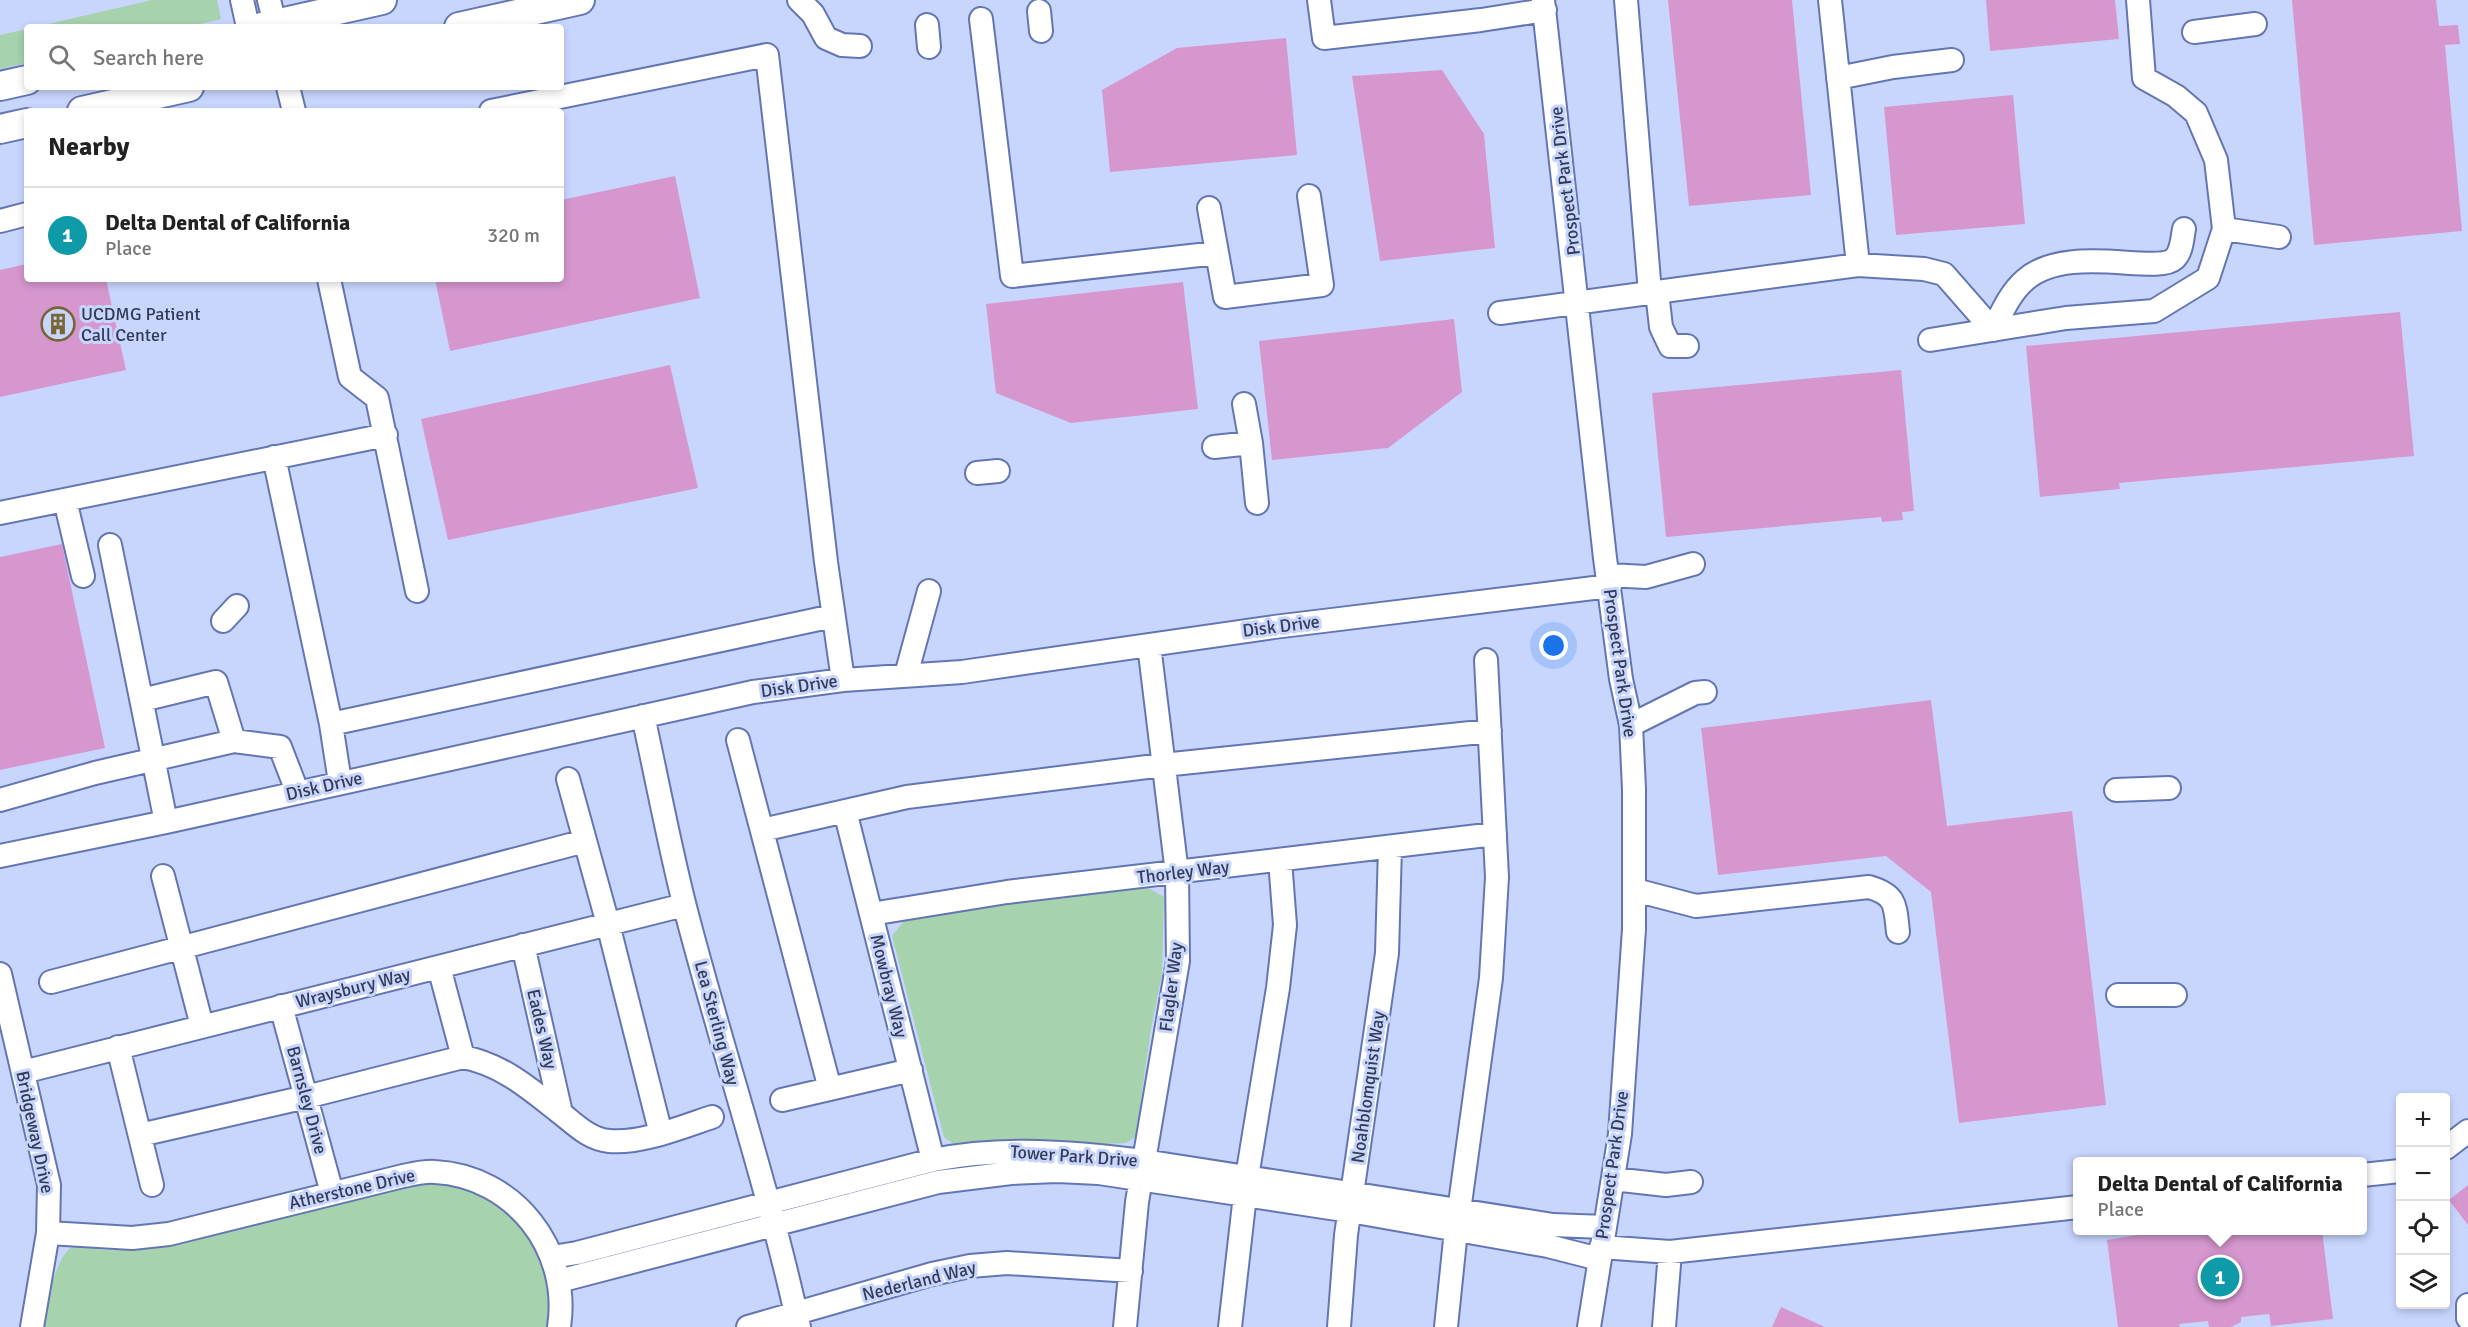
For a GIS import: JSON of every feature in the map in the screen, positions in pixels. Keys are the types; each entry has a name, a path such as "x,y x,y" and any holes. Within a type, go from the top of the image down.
{"main road":[{"path":"263,20 382,0"},
{"path":"472,24 580,0"},
{"path":"0,86 24,81"},
{"path":"95,108 176,90"},
{"path":"0,129 24,124"}],"street":[{"path":"242,0 263,20"},
{"path":"1319,0 1324,38 1478,10 1544,5"},
{"path":"1626,0 1654,293 1661,327 1670,346 1687,346"},
{"path":"1830,0 1858,266"},
{"path":"1927,340 2066,318 2154,311 2208,278 2224,229 2216,160 2196,113 2176,96 2144,78 2138,0"},
{"path":"811,5 826,38 842,45 860,46"},
{"name":"Prospect Park Drive","path":"1544,5 1609,580 1621,679 1631,725 1635,890 1620,1134 1589,1327"},
{"path":"981,19 1012,276 1217,253"},
{"path":"2194,32 2255,24"},
{"path":"506,108 767,55 833,616 843,680"},
{"path":"1838,78 1893,67 1952,60"},
{"path":"289,90 293,108"},
{"path":"1209,208 1225,297 1322,285 1309,196"},
{"path":"0,221 24,215"},
{"path":"1993,330 2007,301 2026,279 2044,269 2069,261 2086,260 2161,264 2173,260 2181,246 2184,229"},
{"path":"2224,229 2279,237"},
{"path":"1500,314 1858,266 1923,269 1944,274 1993,330"},
{"path":"330,282 350,377 377,398 417,591"},
{"path":"1244,404 1251,443 1257,503"},
{"path":"0,513 386,435"},
{"path":"1214,447 1251,443"},
{"path":"274,457 331,724 340,782"},
{"path":"65,500 95,549 127,594 139,650 142,700 166,822"},
{"path":"83,576 95,549"},
{"name":"Disk Drive","path":"0,856 166,822 297,791 753,692 843,680 962,672 1609,580 1646,577 1693,564"},
{"path":"906,675 928,591"},
{"path":"331,724 833,616"},
{"name":"Flagler Way","path":"1125,1327 1142,1170 1178,961 1177,873 1149,645"},
{"path":"1446,1327 1457,1220 1491,978 1497,877 1486,660"},
{"path":"142,700 216,682 234,741"},
{"path":"1631,725 1695,693 1706,692"},
{"name":"Lea Sterling Way","path":"643,716 684,905 772,1214 798,1320"},
{"path":"762,830 907,797 1163,765 1490,731"},
{"path":"738,740 830,1089"},
{"path":"0,800 153,759 234,741 280,747 297,791"},
{"path":"568,779 608,924 661,1134"},
{"path":"2116,789 2169,788"},
{"name":"Mowbray Way","path":"845,812 933,1160"},
{"name":"Thorley Way","path":"871,914 1007,891 1177,873 1495,834"},
{"path":"51,982 585,841"},
{"name":"Noahblomquist Way","path":"1339,1327 1346,1235 1387,953 1390,847"},
{"path":"1230,1327 1246,1186 1278,988 1285,925 1280,860"},
{"path":"163,876 202,1026"},
{"path":"1635,890 1696,906 1869,887 1885,891 1895,904 1898,932"},
{"name":"Wraysbury Way","path":"22,1072 684,905"},
{"name":"Eades Way","path":"523,945 561,1113"},
{"path":"439,966 463,1057"},
{"name":"Bridgeway Drive","path":"0,974 49,1185 48,1233 32,1327"},
{"path":"2118,995 2175,995"},
{"name":"Barnsley Drive","path":"282,1006 332,1193"},
{"path":"118,1047 152,1185"},
{"path":"140,1135 306,1097 463,1057 477,1059 505,1071 578,1128 600,1139 619,1141 661,1134 712,1118"},
{"path":"782,1100 910,1070"},
{"path":"2446,1147 2468,1131"},
{"name":"Tower Park Drive","path":"559,1281 772,1214 933,1160 1027,1150 1457,1220 1553,1225 1602,1244"},
{"name":"Tower Park Drive","path":"552,1257 971,1177 1057,1171 1142,1170"},
{"path":"2367,1174 2396,1171"},
{"name":"Atherstone Drive","path":"48,1233 132,1238 169,1234 403,1176 433,1172 464,1176 494,1187 519,1207 537,1227 552,1257 559,1281 562,1312 560,1327"},
{"path":"1613,1179 1666,1185 1691,1182"},
{"path":"1602,1244 1670,1252 2073,1208"},
{"name":"Tower Park Drive","path":"1457,1220 1548,1246 1602,1244"},
{"path":"1664,1327 1670,1252"},
{"name":"Nederland Way","path":"748,1327 798,1320 932,1274 970,1266 1007,1263 1131,1271"},
{"path":"2468,1305 2468,1318"}],"green space":[{"path":"152,0 217,0 221,19 200,24 48,24"},
{"path":"24,30 24,64 0,69 0,35"},
{"path":"1147,887 1164,897 1162,974 1140,1105 1140,1134 1126,1143 1049,1141 961,1149 944,1137 892,936 904,921 959,910"},
{"path":"427,1180 478,1191 519,1220 543,1257 552,1299 549,1327 43,1327 58,1267 63,1256 77,1245 101,1250 155,1247"}],"building":[{"path":"1668,0 1792,0 1811,195 1689,206"},
{"path":"1986,0 2115,0 2119,39 1990,51"},
{"path":"2292,0 2436,0 2439,26 2458,25 2460,44 2445,45 2462,231 2314,245"},
{"path":"1286,38 1297,155 1110,172 1102,90 1177,48"},
{"path":"1442,70 1484,134 1495,248 1380,261 1352,76"},
{"path":"2013,95 2025,224 1896,235 1884,107"},
{"path":"675,176 700,298 450,351 436,282 564,282 564,199"},
{"name":"UCDMG Patient Call Center","path":"24,265 24,282 107,282 126,370 0,397 0,270"},
{"path":"1183,282 1198,409 1071,423 996,393 986,304"},
{"path":"2400,312 2414,456 2119,483 2120,489 2040,497 2026,346"},
{"path":"1454,319 1462,392 1388,448 1272,460 1259,341"},
{"path":"670,365 698,488 448,540 421,419"},
{"path":"1901,370 1914,511 1902,512 1903,520 1882,522 1881,517 1666,537 1652,393"},
{"path":"62,544 105,748 0,770 0,557"},
{"path":"1931,700 1947,826 2072,811 2106,1105 1959,1123 1931,892 1886,856 1718,875 1701,728"},
{"path":"2468,1185 2468,1225 2450,1201"},
{"path":"2138,1235 2323,1235 2333,1319 2271,1326 2269,1314 2241,1317 2241,1322 2231,1327 2209,1327 2208,1321 2179,1324 2180,1327 2118,1327 2107,1240"},
{"path":"1781,1307 1825,1327 1772,1327"}],"place":[{"name":"UCDMG Patient Call Center","path":"58,324"},
{"name":"Delta Dental of California","path":"2220,1277"}]}
